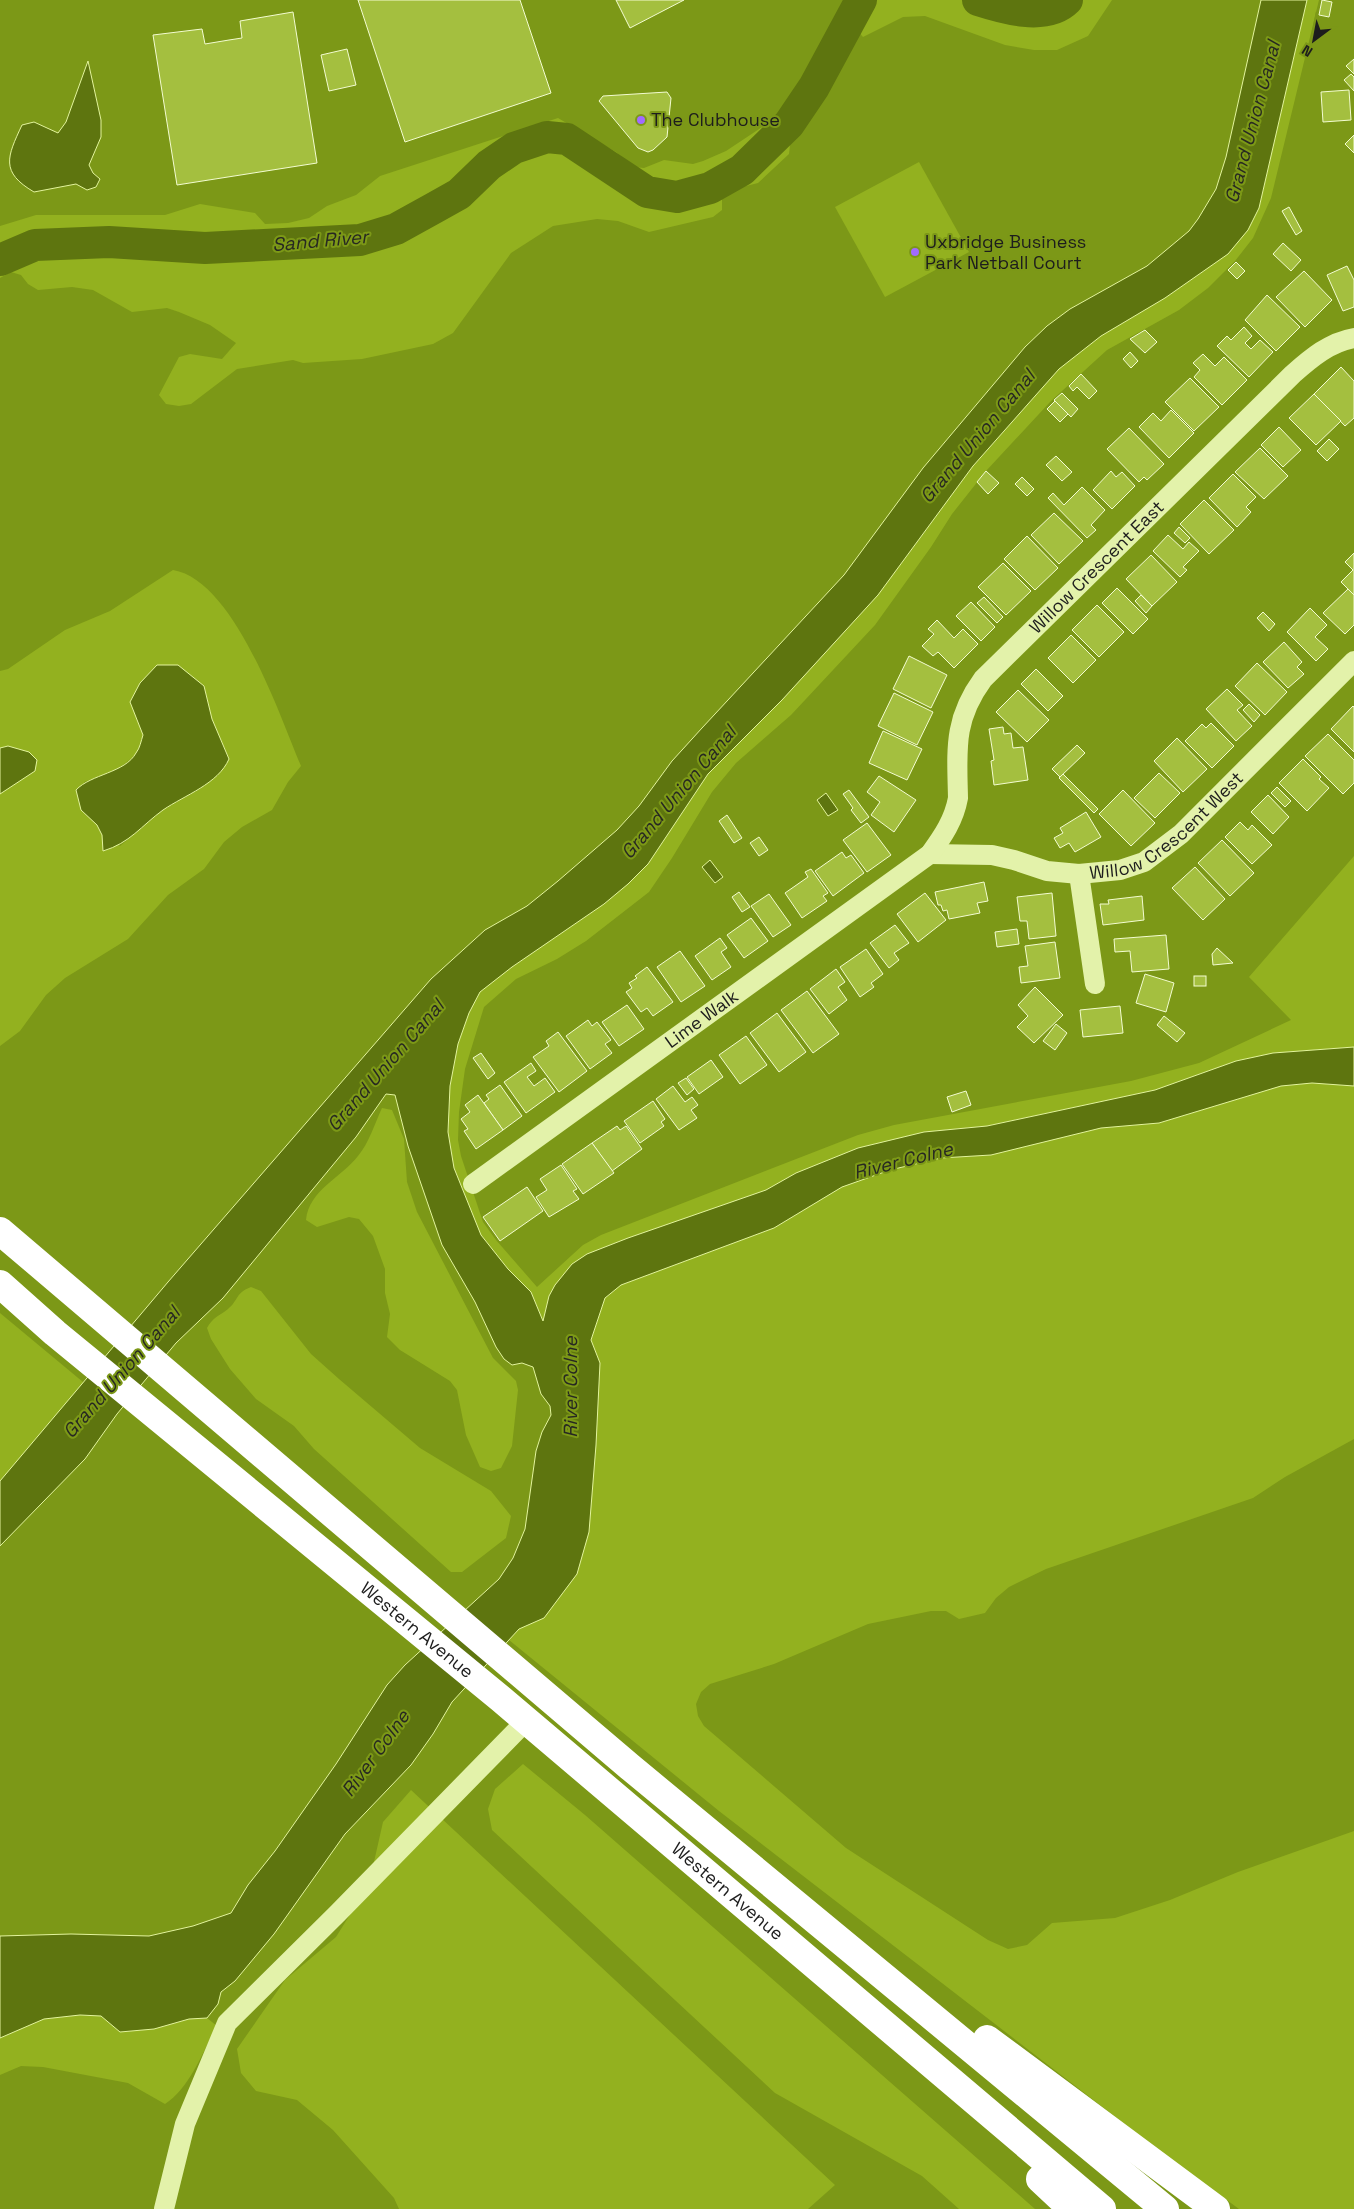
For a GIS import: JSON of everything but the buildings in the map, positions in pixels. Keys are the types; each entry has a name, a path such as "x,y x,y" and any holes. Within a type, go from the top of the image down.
{"highway":[{"name":"Western Avenue","path":"0,1231 81,1302 186,1388 630,1767"},
{"name":"Western Avenue","path":"0,1284 56,1334 501,1699 832,1981"},
{"path":"630,1767 1165,2209"},
{"path":"630,1767 1034,2075 1216,2209"},
{"path":"832,1981 1072,2209"},
{"path":"832,1981 1102,2209"}],"street":[{"name":"Willow Crescent East","path":"930,854 943,836 956,808 958,798 958,730 973,693 983,679 1293,374 1317,353 1333,344 1354,338"},
{"name":"Willow Crescent West","path":"930,854 992,855 1047,871 1079,874 1106,872 1134,866 1164,848 1354,661"},
{"name":"Lime Walk","path":"473,1184 930,854"},
{"path":"1079,874 1095,984"},
{"path":"164,2209 185,2124 227,2023 526,1721"}],"shaded area":[{"path":"855,0 1112,0 1088,36 1057,50 1034,50 1005,45 925,16 903,17 863,37 856,29"},
{"path":"1307,0 1319,0 1271,198 1253,238 1235,261 1208,288 1179,310 1107,350 1051,401 986,471 952,514 931,547 875,625 791,715 736,763 712,792 649,892 586,941 557,959 516,979 484,1007 465,1069 459,1112 458,1140 461,1156 483,1222 496,1240 537,1287 583,1245 601,1235 858,1135 894,1125 1131,1081 1199,1063 1291,1020 1249,977 1354,856 1354,1047 1273,1053 1236,1061 1155,1090 987,1126 924,1132 796,1173 766,1190 687,1218 544,1322 531,1292 508,1269 481,1235 454,1168 448,1132 450,1086 458,1044 479,992 604,904 648,864 708,774 782,700 902,563 973,466 1059,369 1101,336 1165,298 1228,254 1259,208"},
{"path":"558,118 616,152 634,167 644,168 664,160 693,164 703,161 726,151 768,123 790,145 789,154 758,183 722,192 722,210 713,217 649,232 618,221 597,219 553,226 511,253 453,333 433,344 362,359 303,363 293,360 237,369 191,404 179,406 166,404 159,395 179,357 190,354 222,359 236,343 210,325 167,308 132,312 93,290 72,287 38,290 28,284 21,275 11,272 0,278 0,226 36,215 165,215 200,204 255,213 265,224 288,223 309,218 327,206 356,195 380,176"},
{"path":"919,162 969,252 885,297 835,207"},
{"path":"173,570 195,579 216,598 235,623 252,652 301,766 288,782 272,810 242,827 224,842 204,869 168,895 128,939 65,978 46,995 20,1031 0,1046 0,794 35,771 8,746 0,748 0,671 8,669 65,630 110,611","holes":["204,686 212,719 229,758 200,789 163,810 120,846 102,835 97,825 84,782 115,771 136,755 144,735"]},
{"path":"1312,1083 1354,1086 1354,1439 1285,1477 1253,1498 1046,1569 1009,1587 996,1598 985,1613 959,1619 946,1611 931,1611 868,1624 774,1664 710,1684 701,1692 696,1704 698,1716 704,1726 846,1848 988,1940 1008,1949 1027,1945 1052,1923 1115,1918 1170,1900 1238,1872 1354,1831 1354,2209 1239,2209 1148,2142 719,1811 509,1640 519,1629 544,1618 598,1393 600,1363 591,1340 605,1298 621,1285 774,1228 841,1187 890,1170 941,1158 991,1155 1101,1128 1159,1123 1280,1086"},
{"path":"382,1108 392,1110 404,1139 407,1182 417,1212 493,1358 516,1381 518,1390 512,1446 501,1468 491,1471 480,1467 466,1435 457,1390 450,1381 400,1350 387,1337 390,1314 385,1293 385,1269 373,1236 359,1219 349,1217 317,1227 306,1220 308,1210 319,1192 351,1164 362,1151"},
{"path":"251,1287 261,1291 311,1354 420,1448 491,1491 511,1516 506,1538 462,1572 451,1572 314,1449 294,1426 256,1399 230,1369 211,1339 207,1328 214,1319 231,1306 242,1292"},
{"path":"0,1313 101,1397 0,1514"},
{"path":"523,1764 585,1815 1035,2209 959,2209 922,2176 775,2093 492,1830 488,1809 495,1789"},
{"path":"411,1790 835,2185 808,2209 399,2209 394,2198 333,2130 297,2100 256,2091 241,2073 237,2049 285,1980 336,1937 369,1884 383,1822"},
{"path":"80,2015 101,2016 120,2032 154,2029 189,2019 207,2018 217,2026 189,2079 182,2089 165,2104 128,2083 43,2067 21,2066 0,2075 0,2038 44,2019"}],"water":[{"path":"1261,0 1307,0 1259,208 1248,230 1228,254 1165,298 1101,336 1059,369 973,466 878,595 782,700 708,774 648,864 604,904 512,967 480,992 469,1013 458,1044 450,1086 448,1132 454,1168 481,1235 508,1269 531,1292 543,1321 549,1296 555,1285 572,1264 587,1254 766,1190 796,1173 858,1148 924,1132 987,1126 1155,1090 1236,1061 1273,1053 1354,1047 1354,1086 1312,1083 1281,1086 1159,1123 1101,1128 991,1155 941,1158 890,1170 842,1187 774,1228 621,1285 605,1298 591,1340 600,1363 589,1532 577,1574 544,1618 519,1629 452,1702 433,1734 411,1765 345,1834 274,1934 235,1981 221,1992 218,2004 207,2018 189,2019 154,2029 120,2032 101,2016 80,2015 44,2019 0,2038 0,1936 71,1934 149,1936 193,1926 231,1913 248,1885 275,1851 336,1764 387,1685 405,1665 499,1579 513,1558 525,1529 536,1451 542,1432 551,1415 550,1406 541,1394 533,1367 522,1363 512,1365 504,1359 496,1347 475,1302 442,1245 408,1146 395,1095 386,1094 356,1137 223,1298 176,1343 117,1414 85,1459 0,1546 0,1481 168,1282 431,979 485,930 527,906 558,881 617,830 639,806 672,761 844,575 923,468 1025,347 1047,326 1070,309 1147,266 1189,231 1216,189 1226,157"},
{"path":"88,61 101,120 101,137 89,165 93,173 100,179 96,187 87,190 76,184 34,192 23,185 11,170 10,155 17,136 22,125 34,122 58,133 66,122"},
{"path":"157,665 178,665 204,686 212,719 229,759 224,768 209,782 163,810 128,839 103,851 102,835 97,825 81,810 76,790 90,780 124,765 131,760 137,751 143,735 130,702 140,683"},
{"path":"8,746 29,752 37,760 35,771 0,794 0,748"},
{"path":"826,793 838,810 828,816 817,800"},
{"path":"710,860 723,877 715,883 702,867"}],"waterway":[{"name":"Sand River","path":"0,260 35,245 109,242 205,248 360,240 396,229 459,194 489,165 514,148 547,137 567,139 647,192 677,197 710,188 742,170 789,124 814,87 861,0"},
{"name":"Sand River","path":"978,0 1024,11 1048,10 1067,0"}],"place":[{"name":"The Clubhouse","path":"641,120"},
{"name":"Uxbridge Business Park Netball Court","path":"915,252"}],"water label":[{"name":"Grand Union Canal","path":"1252,122"},
{"name":"Grand Union Canal","path":"977,436"},
{"name":"Grand Union Canal","path":"678,792"},
{"name":"Grand Union Canal","path":"385,1065"},
{"name":"River Colne","path":"903,1160"},
{"name":"Grand Union Canal","path":"121,1372"},
{"name":"River Colne","path":"570,1387"},
{"name":"River Colne","path":"375,1753"}]}
